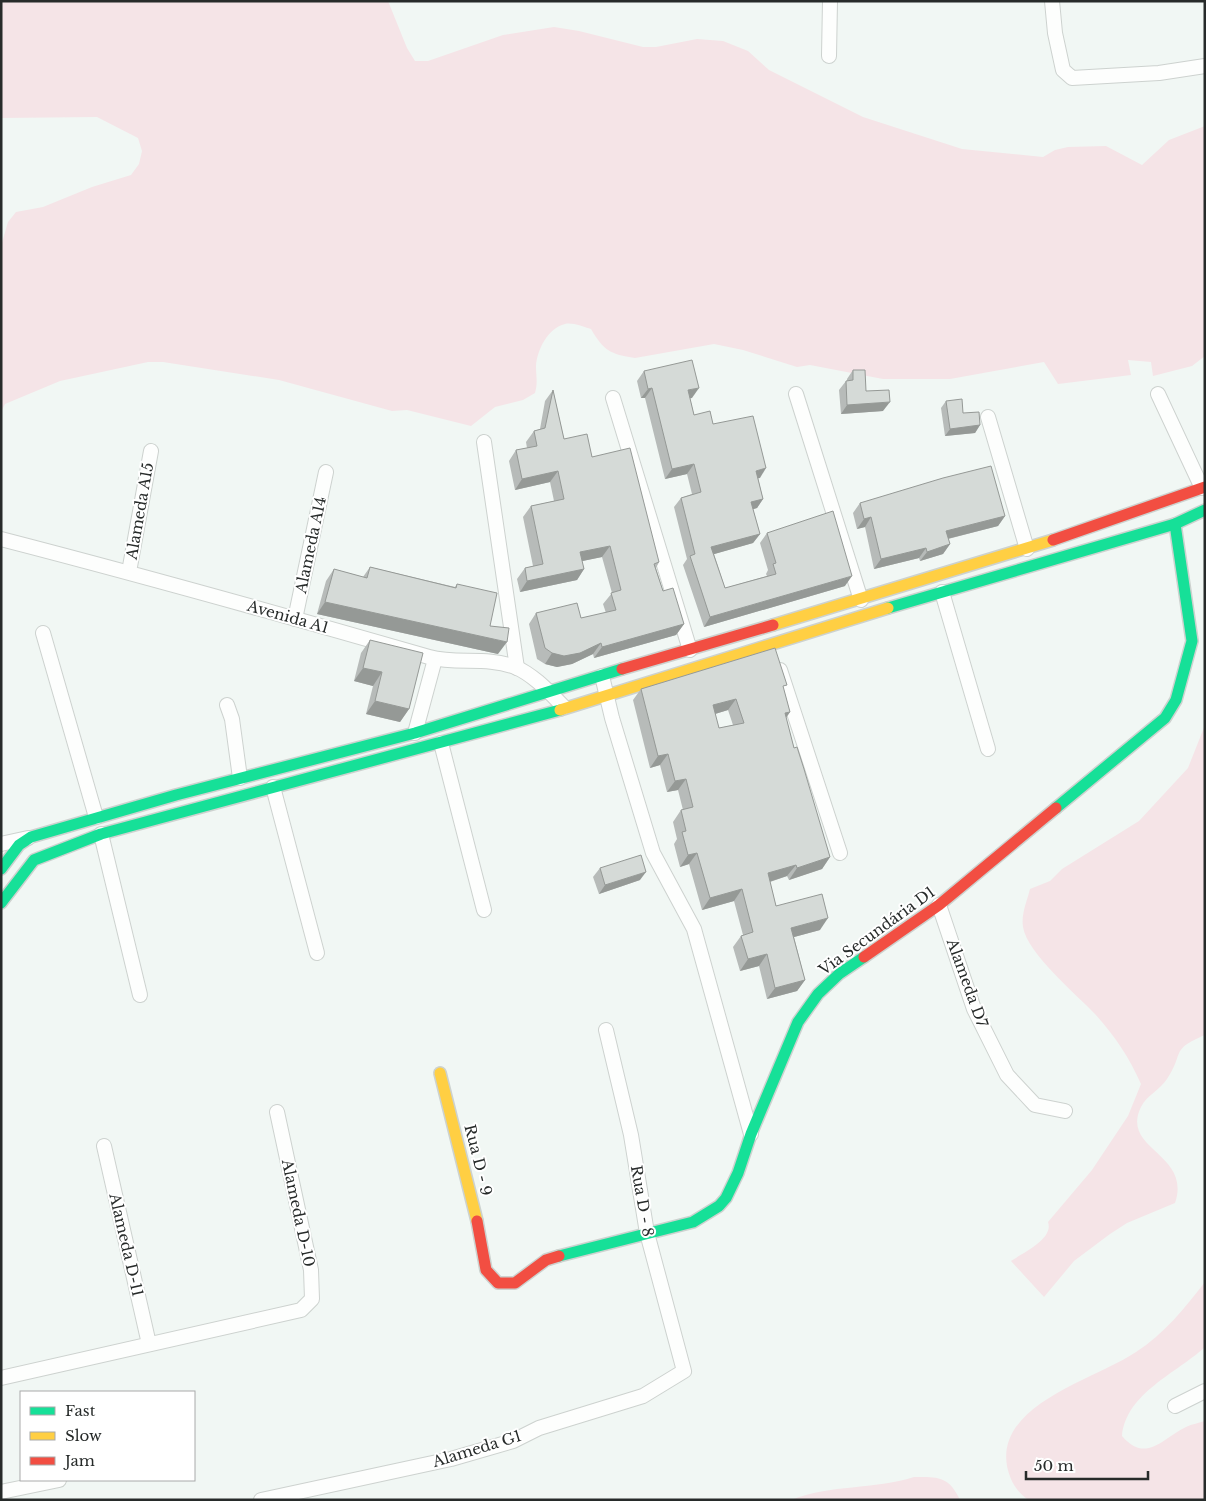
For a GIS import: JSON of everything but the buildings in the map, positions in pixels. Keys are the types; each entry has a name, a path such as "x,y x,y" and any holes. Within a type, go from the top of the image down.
{"street":[{"path":"829,56 830,1"},
{"path":"1052,1 1055,32 1063,70 1072,78 1159,73 1205,66"},
{"path":"796,394 860,600"},
{"path":"1,844 240,778 415,734 602,676 688,643 860,600 1027,549 1204,487 1158,394"},
{"path":"613,398 688,643"},
{"path":"988,417 1027,549"},
{"path":"484,442 516,668"},
{"name":"Alameda A15","path":"128,572 151,451"},
{"name":"Alameda A14","path":"296,619 326,472"},
{"path":"1,903 25,869 34,860 101,834 441,743 564,707 607,697 771,643 1175,524 1205,510"},
{"name":"Via Secundária D1","path":"483,1256 486,1270 498,1283 515,1283 546,1260 693,1222 718,1206 726,1198 738,1173 751,1134 798,1022 818,994 839,974 939,906 1165,718 1176,700 1192,641 1175,524"},
{"name":"Avenida A1","path":"1,539 128,572 435,659 492,660 516,668 549,691 564,707"},
{"path":"942,592 988,749"},
{"path":"43,633 96,817"},
{"path":"771,643 840,853"},
{"path":"415,734 435,659"},
{"path":"602,676 653,854 694,929 751,1134"},
{"path":"227,705 232,719 240,778"},
{"path":"441,743 484,910"},
{"path":"273,787 317,953"},
{"path":"101,834 140,995"},
{"path":"1,869 19,845 31,837"},
{"name":"Alameda D7","path":"939,906 974,1010 1006,1075 1035,1106 1065,1111"},
{"name":"Rua D - 8","path":"606,1030 631,1135 647,1234 684,1371"},
{"name":"Rua D - 9","path":"440,1073 472,1194 483,1256"},
{"name":"Alameda D-10","path":"149,1344 301,1310 312,1299 312,1270 277,1112"},
{"name":"Alameda D-11","path":"104,1146 149,1344"},
{"path":"1,1378 149,1344"},
{"name":"Alameda G1","path":"261,1500 451,1459 513,1441 539,1428 643,1396 684,1371"},
{"path":"1175,1406 1205,1391"},
{"path":"1,1492 53,1481"}],"shaded area":[{"path":"1,1 388,1 407,48 415,61 428,61 503,35 554,27 579,31 643,47 656,47 697,39 723,41 748,51 769,70 863,117 962,149 1043,157 1055,150 1068,147 1106,146 1142,165 1169,140 1205,126 1205,356 1192,366 1153,376 1151,362 1128,360 1131,375 1058,384 1044,362 950,379 883,379 810,365 797,367 743,350 714,344 635,358 626,357 604,347 591,329 565,324 553,330 544,340 537,360 535,393 523,400 495,407 471,426 407,410 392,411 279,380 163,362 148,362 60,381 5,404 1,412 1,246 8,222 16,212 43,207 92,187 131,175 139,164 142,151 138,138 97,117 1,118"},
{"path":"1205,725 1205,1035 1182,1049 1167,1079 1141,1107 1137,1121 1140,1133 1147,1143 1174,1173 1178,1186 1175,1203 1127,1223 1110,1234 1074,1261 1044,1297 1011,1261 1030,1250 1042,1240 1049,1228 1048,1222 1092,1170 1128,1116 1141,1084 1132,1065 1109,1030 1053,973 1033,949 1023,927 1026,903 1030,889 1050,881 1062,869 1139,821 1188,768"},
{"path":"1205,1282 1205,1347 1154,1385 1143,1396 1133,1408 1126,1421 1122,1436 1139,1448 1147,1448 1162,1442 1186,1427 1205,1421 1205,1500 1029,1500 1024,1497 1014,1485 1007,1466 1008,1444 1017,1426 1032,1410 1052,1396 1119,1362 1146,1345 1173,1320"},
{"path":"914,1477 930,1477 947,1482 952,1486 960,1500 791,1500 821,1491 884,1484"}],"traffic: fast":[{"path":"888,608 1175,524 1205,510"},
{"path":"1056,808 1165,718 1176,700 1192,641 1175,524"},
{"path":"1,869 19,845 31,837 176,795 415,733 622,669"},
{"path":"1,903 34,860 101,834 560,710"},
{"path":"559,1256 693,1222 719,1206 726,1198 738,1173 751,1134 798,1022 818,994 839,974 864,957"}],"traffic: slow":[{"path":"773,625 1053,540"},
{"path":"560,710 888,608"},
{"path":"440,1073 477,1221"}],"traffic: jam":[{"path":"1053,540 1205,487"},
{"path":"622,669 773,625"},
{"path":"864,957 939,905 1056,808"},
{"path":"477,1221 486,1270 498,1283 515,1283 546,1260 559,1256"}]}
